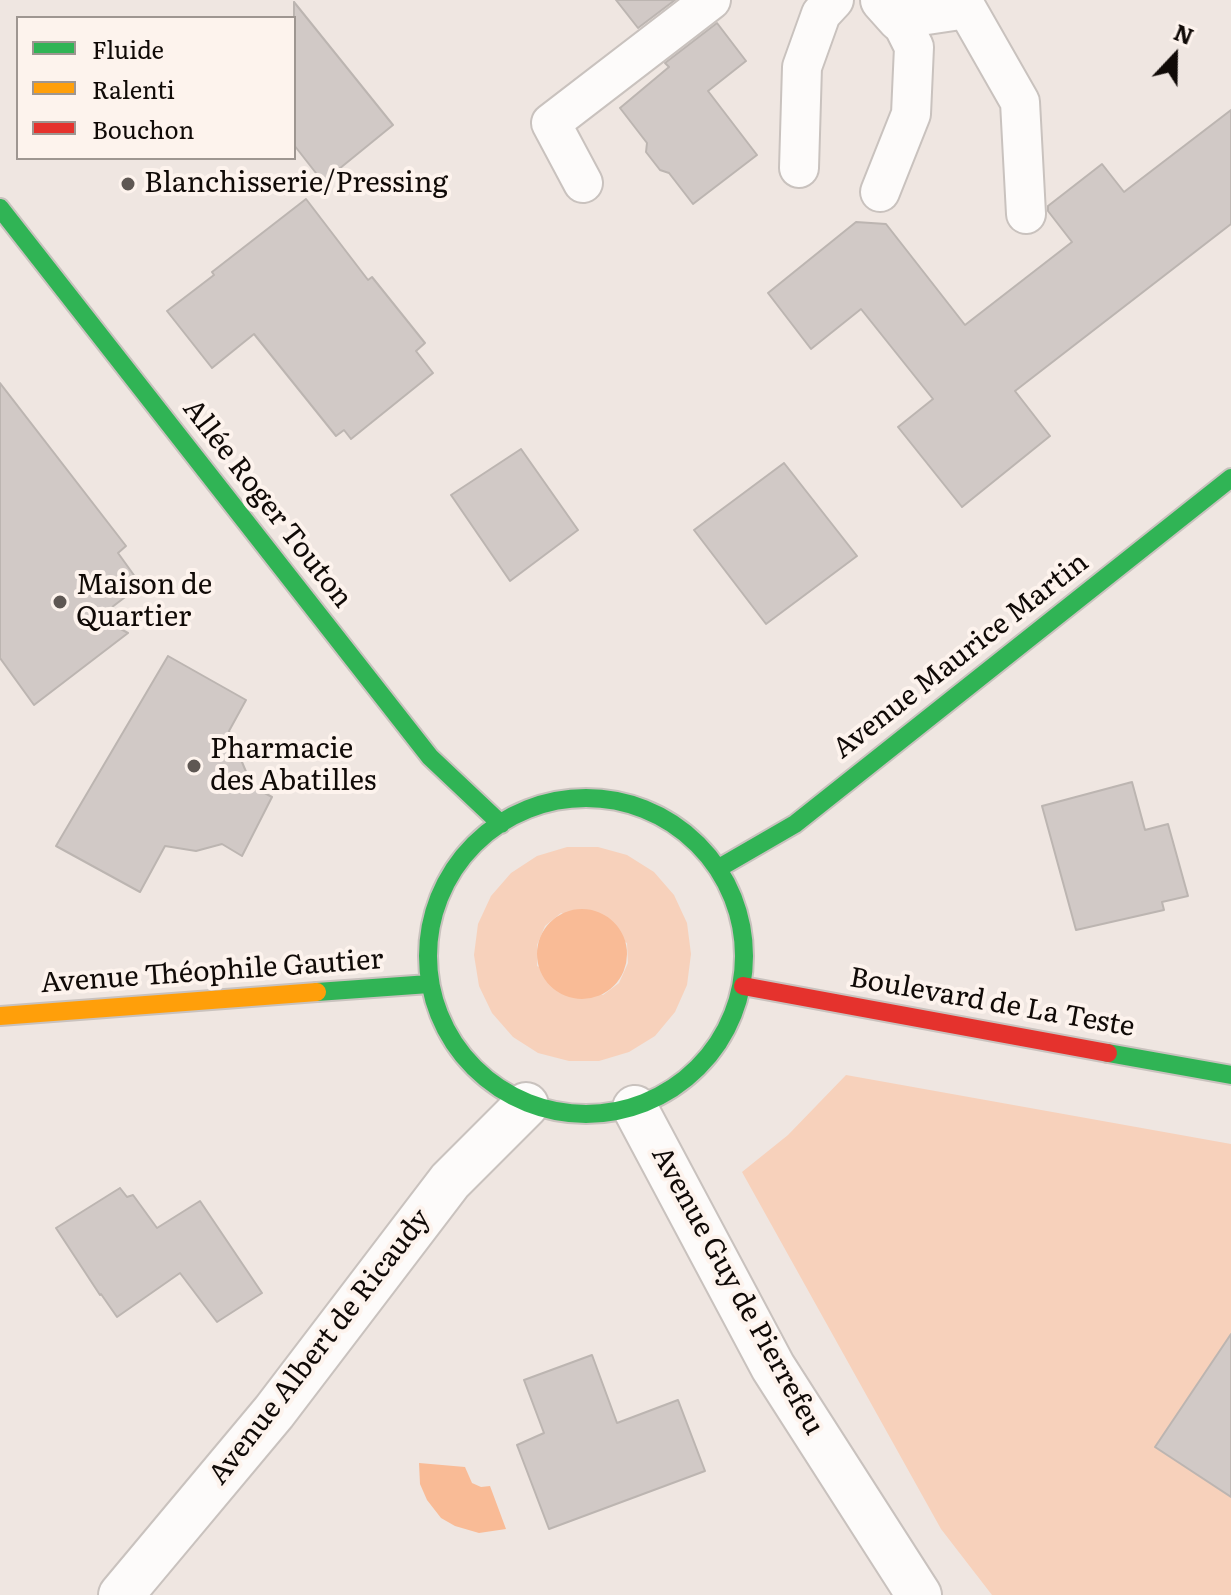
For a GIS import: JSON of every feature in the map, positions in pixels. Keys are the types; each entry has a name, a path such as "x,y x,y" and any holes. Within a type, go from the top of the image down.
{"main road":[{"name":"Allée Roger Touton","path":"0,208 430,757 501,824"},
{"name":"Avenue Maurice Martin","path":"719,868 795,824 1231,478"},
{"path":"615,798 677,825 708,852 719,868 739,912 743,986 713,1053 679,1085 635,1108 590,1116 526,1105 486,1081 443,1027 429,984 427,936 436,900 466,850 501,824 555,800 615,798"},
{"name":"Avenue Théophile Gautier","path":"0,1016 429,984"},
{"name":"Boulevard de La Teste","path":"743,986 1231,1075"}],"street":[{"name":"Avenue Albert de Ricaudy","path":"121,1595 274,1412 450,1181 526,1105"},
{"name":"Avenue Guy de Pierrefeu","path":"635,1108 773,1367 919,1595"}],"lane":[{"path":"583,183 551,123 711,0"},
{"path":"799,168 802,67 821,14 834,0"},
{"path":"880,192 911,114 914,47 892,10 967,9 1020,102 1026,214"}],"shaded area":[{"path":"567,847 598,847 627,855 654,872 674,895 687,923 691,954 687,985 675,1012 655,1036 629,1052 599,1061 569,1061 538,1053 513,1037 492,1013 479,986 474,955 478,924 491,896 511,873 537,856","holes":["561,913 627,943 628,963 619,983 603,995 537,966 537,945 545,926"]},
{"path":"582,909 599,912 614,922 624,937 627,954 624,971 614,986 599,996 582,999 565,996 550,986 540,971 537,954 540,937 550,922 565,912"},
{"path":"846,1075 1231,1144 1231,1595 992,1595 941,1529 742,1172 788,1135"},
{"path":"419,1463 465,1467 472,1483 481,1487 490,1486 506,1529 479,1533 441,1518 427,1500 420,1484"}],"building":[{"path":"616,0 675,0 638,28"},
{"path":"294,2 393,125 323,182 296,148"},
{"path":"717,23 746,61 708,91 757,155 693,204 669,173 660,170 646,152 647,143 620,108 669,67 665,63"},
{"path":"1231,110 1231,224 1015,391 1050,436 962,507 898,427 933,399 861,309 811,349 768,293 856,222 886,224 965,325 1072,242 1048,211 1048,206 1102,164 1124,192"},
{"path":"306,199 368,280 372,277 425,343 416,351 433,373 351,439 344,430 336,436 254,334 212,368 167,311"},
{"name":"Maison de Quartier","path":"0,383 126,546 118,553 141,585 99,617 128,633 34,705 0,658"},
{"path":"521,449 578,530 510,581 451,495"},
{"path":"784,463 857,556 766,624 694,530"},
{"name":"Pharmacie des Abatilles","path":"168,656 246,700 229,731 252,786 272,797 242,856 222,844 196,851 165,846 140,892 56,846"},
{"path":"1132,782 1145,830 1168,824 1188,896 1162,902 1164,910 1076,930 1042,806"},
{"path":"120,1188 127,1197 133,1195 157,1228 200,1201 262,1293 217,1322 180,1273 117,1317 56,1228"},
{"path":"1231,1334 1231,1497 1155,1447"},
{"path":"592,1355 617,1423 678,1400 705,1471 549,1529 517,1445 544,1433 524,1380"}],"traffic: fast":[{"path":"0,208 430,757 501,824"},
{"path":"719,868 795,824 1231,478"},
{"path":"586,798 617,801 646,810 674,825 698,844 717,868 732,896 741,925 744,956 741,987 732,1016 717,1044 698,1068 674,1087 646,1102 617,1111 586,1114 555,1111 526,1102 498,1087 474,1068 455,1044 440,1016 431,987 428,956 431,925 440,896 455,868 474,844 498,825 526,810 555,801 586,798"},
{"path":"317,992 429,984"},
{"path":"1108,1053 1231,1075"}],"traffic: slow":[{"path":"0,1016 317,992"}],"traffic: jam":[{"path":"743,986 1108,1053"}],"place":[{"name":"Blanchisserie/Pressing","path":"128,184"},
{"name":"Maison de Quartier","path":"60,602"},
{"name":"Pharmacie des Abatilles","path":"194,766"}]}
